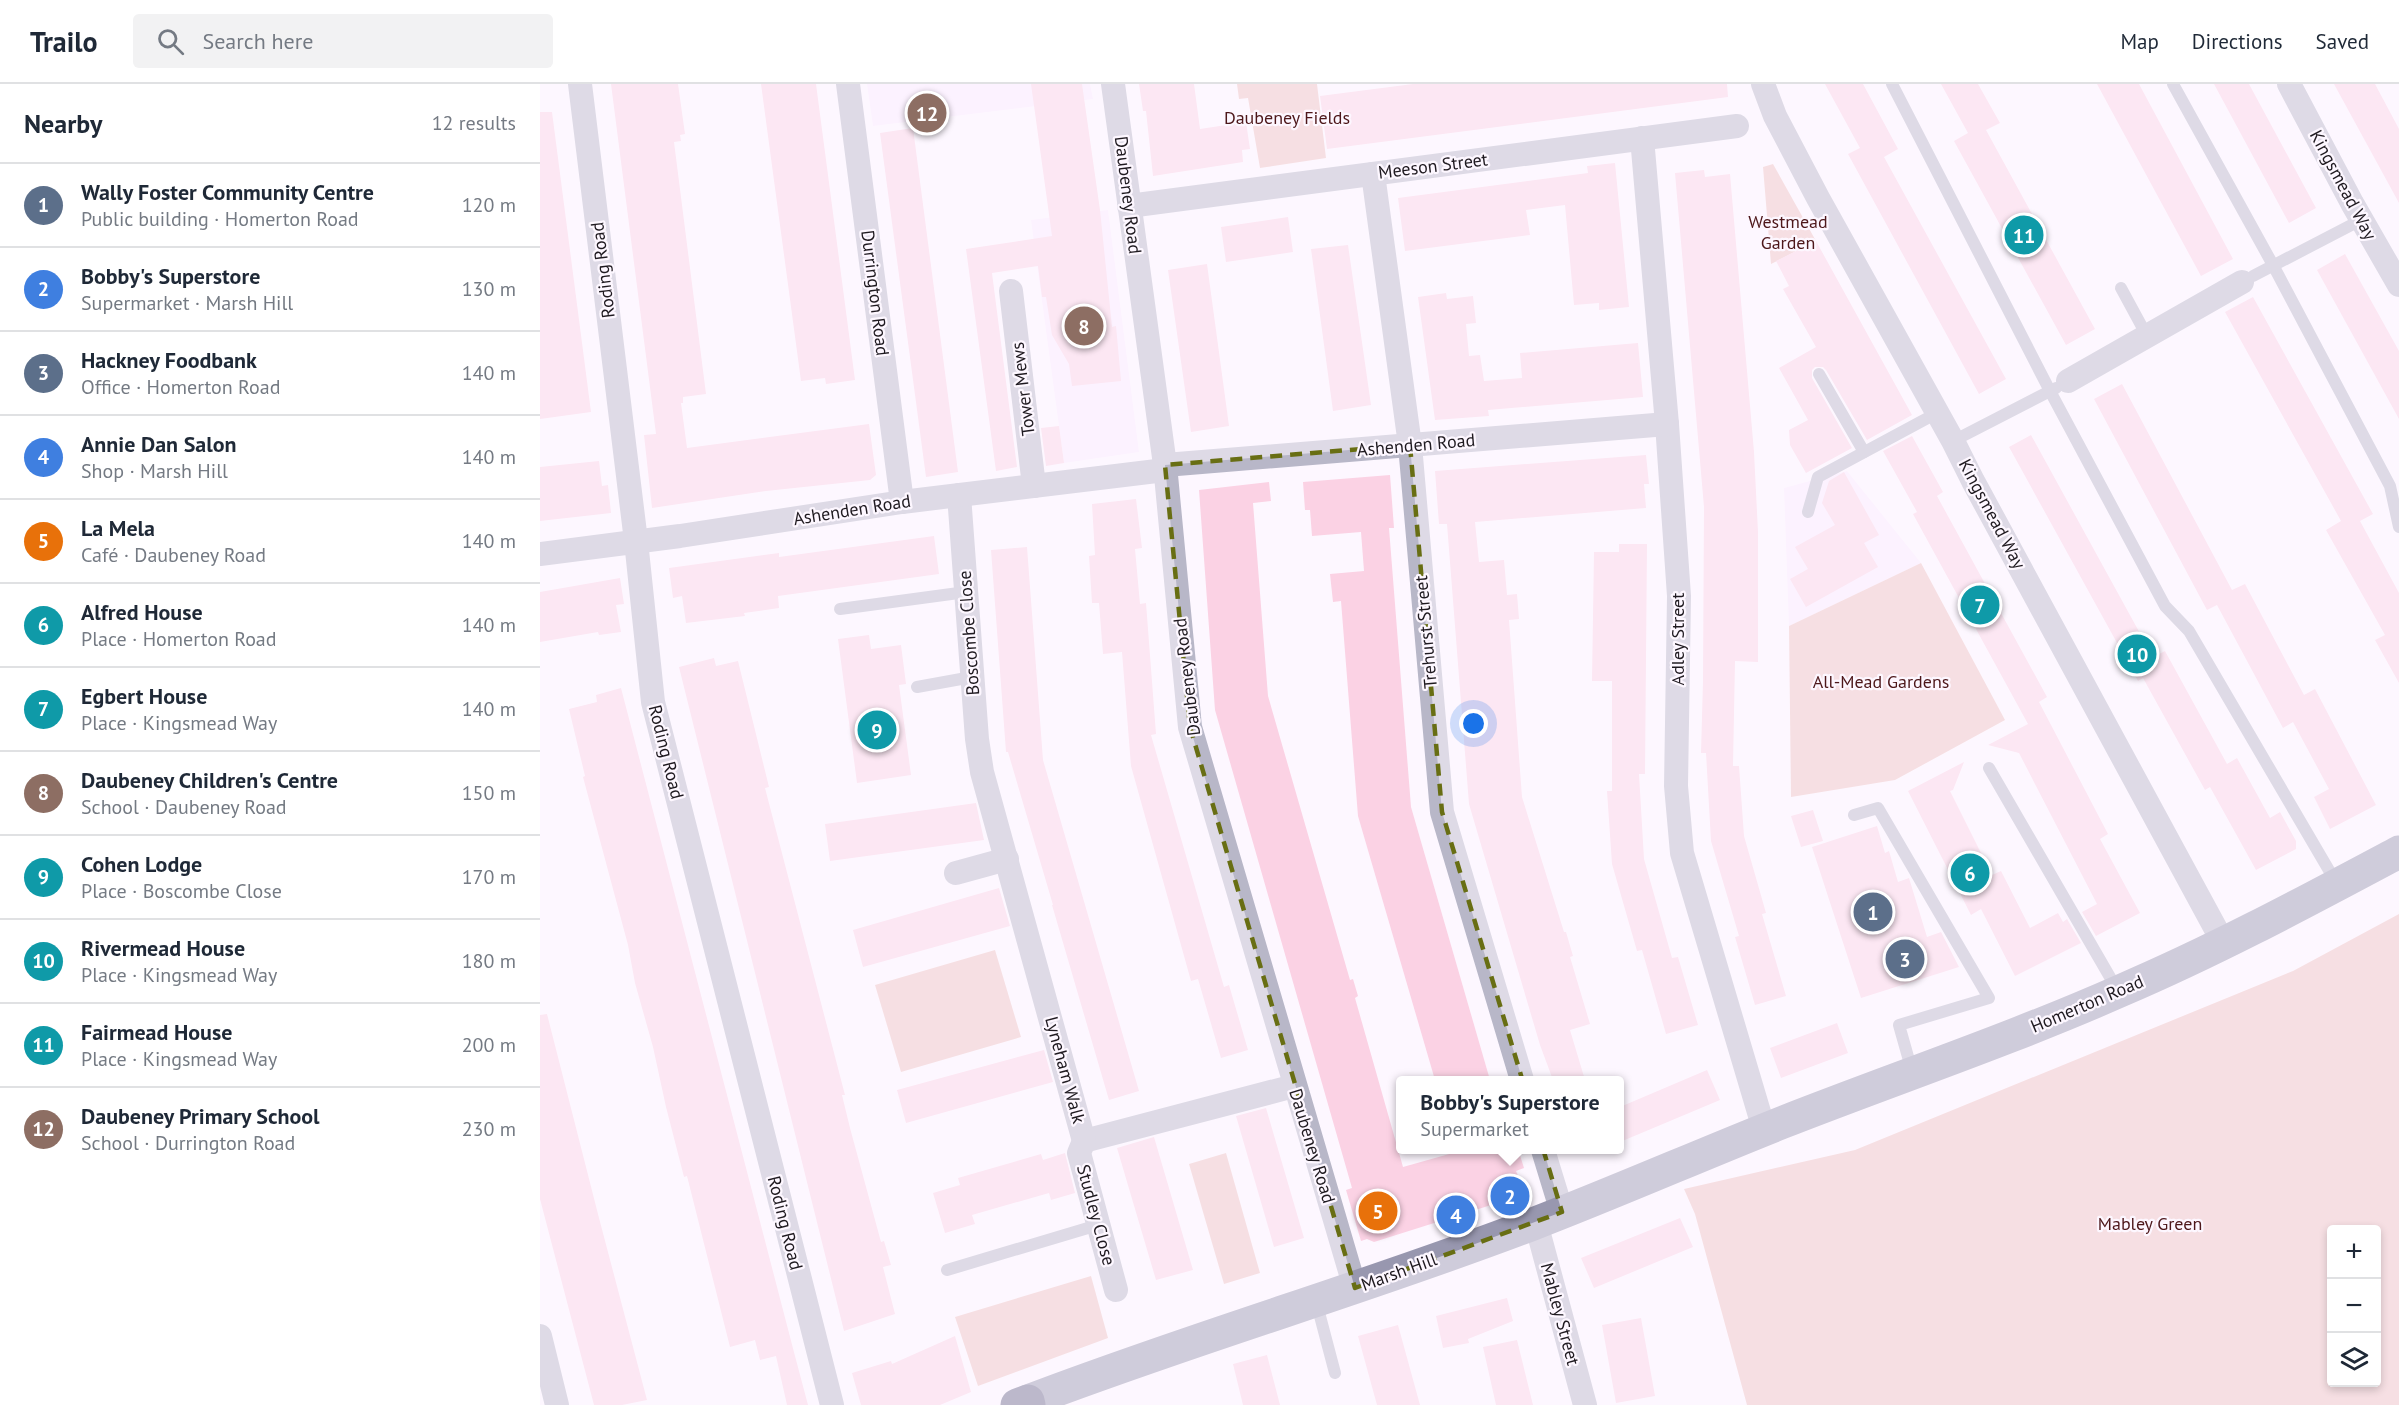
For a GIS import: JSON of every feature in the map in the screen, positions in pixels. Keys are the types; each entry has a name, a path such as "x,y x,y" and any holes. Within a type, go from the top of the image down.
{"main road":[{"name":"Homerton Road","path":"1764,1129 1912,1071 2005,1038 2119,992 2224,944 2399,852"},
{"name":"Marsh Hill","path":"1025,1404 1094,1376 1355,1288 1549,1217 1764,1129"}],"street":[{"name":"Roding Road","path":"580,84 636,541 653,702 832,1405"},
{"name":"Durrington Road","path":"848,84 902,502"},
{"name":"Daubeney Road","path":"1113,84 1165,468 1190,727 1355,1288"},
{"name":"Kingsmead Way","path":"1763,84 1775,116 2224,944"},
{"name":"Kingsmead Way","path":"2289,84 2361,220 2399,285"},
{"name":"Meeson Street","path":"1129,206 1737,126"},
{"name":"Adley Street","path":"1642,138 1667,424 1679,596 1676,786 1682,853 1764,1129"},
{"name":"Trehurst Street","path":"1372,174 1410,445 1442,812 1521,1076"},
{"path":"2059,386 2247,279"},
{"name":"Tower Mews","path":"1011,291 1034,486"},
{"name":"Ashenden Road","path":"540,554 902,502 1165,468 1667,424"},
{"name":"Boscombe Close","path":"958,495 977,739 982,772"},
{"name":"Lyneham Walk","path":"982,772 1084,1141 1294,1086"},
{"path":"956,873 1006,860"},
{"name":"Studley Close","path":"1084,1141 1079,1153 1116,1290"},
{"path":"1543,1154 1549,1217"},
{"name":"Mabley Street","path":"1549,1217 1585,1405"},
{"path":"540,1336 557,1405"}],"lane":[{"path":"1892,84 2059,386 2165,606 2189,631 2337,885"},
{"path":"2173,84 2273,265 2390,486 2399,526"},
{"path":"2247,279 2361,220"},
{"path":"2121,288 2147,336"},
{"path":"1819,374 1864,452"},
{"path":"1953,441 2059,386"},
{"path":"1808,512 1818,477 1937,413"},
{"path":"840,609 966,592"},
{"path":"917,687 972,677"},
{"path":"1989,768 2119,992"},
{"path":"1854,815 1878,808 1989,998 1899,1025 1912,1071"},
{"path":"947,1270 1098,1225"},
{"path":"1316,1300 1335,1373"}],"highlighted area":[{"path":"1410,445 1442,812 1562,1212 1355,1288 1190,727 1165,465"}],"shaded area":[{"path":"867,84 1090,84 1093,99 873,126"},
{"path":"1108,210 1139,452 1064,463 1031,220"},
{"path":"1847,471 1921,563 1789,626 1784,488"}],"green space":[{"name":"Daubeney Fields","path":"1237,84 1317,84 1326,158 1260,168 1248,98 1239,99"},
{"name":"Westmead Garden","path":"1773,164 1816,241 1771,264 1763,167"},
{"name":"All-Mead Gardens","path":"1921,563 2005,720 1895,780 1791,797 1789,626"},
{"name":"Mabley Green","path":"2399,914 2399,1405 1747,1405 1695,1214 1684,1189 1855,1150 2293,971"},
{"path":"995,950 1021,1037 901,1072 875,985"},
{"path":"1226,1153 1260,1273 1224,1284 1189,1164"},
{"path":"1091,1276 1108,1338 978,1386 955,1317"}],"building":[{"path":"611,84 678,84 685,134 680,135 681,141 674,142 706,394 683,397 683,403 681,403 687,448 869,424 876,475 870,480 766,491 652,508 644,435 656,434"},
{"path":"761,84 816,84 855,380 826,384 825,378 801,381"},
{"path":"1031,84 1082,84 1100,210 1112,327 1116,326 1121,381 1072,386 1069,364 1052,335 1046,297 1042,297 1038,266 992,273 1017,467 996,471 966,249 1052,236"},
{"path":"1139,84 1194,84 1200,129 1246,122 1250,149 1242,150 1243,162 1153,176 1146,111 1143,111"},
{"path":"1413,84 1727,84 1728,97 1327,149 1320,96"},
{"path":"1825,84 1863,84 1898,149 1884,157 2006,379 1979,394 1848,154 1860,148"},
{"path":"1941,84 1978,84 2000,123 1986,130 2095,329 2066,345 1954,141 1968,133"},
{"path":"2097,84 2139,84 2233,259 2201,276"},
{"path":"2214,84 2249,84 2316,208 2289,223"},
{"path":"2334,84 2375,84 2399,129 2399,203"},
{"path":"540,112 552,112 591,412 540,419"},
{"path":"913,128 958,472 926,477 880,133"},
{"path":"1615,163 1629,307 1599,310 1599,303 1574,305 1565,205 1526,210 1530,235 1405,251 1398,198 1588,173 1587,166"},
{"path":"1704,170 1705,177 1730,174 1754,452 1758,532 1758,662 1735,661 1733,766 1739,766 1744,836 1766,913 1762,914 1786,996 1755,1005 1735,937 1739,936 1711,841 1706,753 1701,753 1704,507 1675,173"},
{"path":"1288,217 1293,252 1226,262 1221,227"},
{"path":"1816,241 1912,415 1867,440 1826,370 1823,367 1815,367 1812,370 1812,378 1852,448 1806,473 1790,445 1789,430 1808,420 1779,368 1816,347 1783,289 1789,286 1776,261"},
{"path":"1348,245 1371,405 1333,411 1311,249"},
{"path":"2345,254 2399,351 2399,419 2317,270"},
{"path":"1207,264 1229,426 1191,432 1168,270"},
{"path":"1446,293 1447,299 1473,296 1476,323 1466,324 1469,356 1480,355 1484,381 1522,378 1520,353 1638,343 1643,397 1488,410 1489,416 1435,420 1418,297"},
{"path":"2253,297 2373,514 2360,521 2399,593 2399,683 2375,640 2385,635 2326,530 2341,521 2225,312"},
{"path":"2122,384 2232,590 2245,584 2304,695 2315,689 2376,805 2330,829 2314,797 2329,789 2293,722 2283,728 2217,605 2207,610 2094,399"},
{"path":"1059,426 1064,463 1046,466 1041,428"},
{"path":"2031,435 2153,657 2165,651 2227,764 2237,758 2270,818 2280,812 2296,841 2296,849 2256,870 2210,787 2205,790 2143,678 2138,681 2009,447"},
{"path":"1912,436 1943,492 1937,496 2047,697 2039,702 2108,834 2100,839 2140,913 2096,936 2082,912 2097,904 2019,753 1988,745 2028,724 1913,514 1917,512 1883,451"},
{"path":"1646,455 1649,484 1644,484 1646,508 1475,522 1479,562 1504,560 1507,595 1517,594 1519,619 1509,620 1522,797 1564,932 1566,932 1573,956 1570,957 1590,1024 1570,1030 1584,1076 1552,1076 1540,1045 1469,804 1447,524 1439,524 1435,471"},
{"path":"599,461 602,486 608,485 611,513 540,521 540,467"},
{"path":"1844,472 1879,535 1864,543 1878,567 1806,607 1790,579 1808,569 1795,547 1835,525 1822,503 1829,481"},
{"path":"1390,475 1394,528 1389,528 1411,807 1489,1076 1434,1076 1358,816 1341,601 1333,602 1330,574 1364,571 1361,532 1312,536 1310,510 1305,510 1303,482"},
{"path":"1269,482 1271,501 1253,503 1268,696 1350,980 1353,979 1358,996 1355,998 1396,1142 1396,1154 1399,1154 1403,1167 1449,1154 1520,1154 1524,1168 1516,1171 1524,1191 1488,1206 1374,1242 1367,1239 1361,1241 1346,1190 1352,1188 1215,710 1199,490"},
{"path":"1136,499 1142,548 1135,549 1140,604 1146,603 1156,734 1151,735 1224,987 1229,985 1248,1050 1221,1058 1198,979 1191,981 1131,766 1122,652 1103,654 1099,603 1092,603 1089,556 1095,555 1092,504"},
{"path":"934,536 939,574 778,596 779,608 744,613 745,616 686,623 682,596 673,598 669,568 779,553 779,557"},
{"path":"1619,544 1647,544 1645,774 1639,774 1644,859 1672,958 1678,957 1698,1025 1666,1034 1642,950 1637,951 1612,864 1607,791 1612,791 1612,681 1592,681 1594,552 1619,552"},
{"path":"1027,547 1043,760 1139,1091 1109,1100 1008,752 1006,752 991,550"},
{"path":"620,578 624,604 616,605 621,632 599,635 598,632 540,642 540,592"},
{"path":"869,635 871,649 901,645 906,684 899,685 911,775 857,783 838,639"},
{"path":"714,658 716,666 738,661 769,787 765,788 845,1095 842,1095 850,1128 881,1242 884,1241 891,1265 883,1267 895,1314 844,1331 679,667"},
{"path":"621,688 808,1405 787,1405 776,1356 760,1360 755,1340 730,1347 687,1176 684,1177 635,983 628,945 583,777 585,776 569,709 597,702 596,695"},
{"path":"1964,762 1953,790 1950,791 1992,875 2001,871 2030,928 2058,913 2063,922 2067,919 2081,943 2015,976 1981,909 1971,915 1908,791"},
{"path":"976,803 984,840 830,861 825,824"},
{"path":"1813,810 1823,841 1801,847 1791,816"},
{"path":"1877,826 1885,853 1889,851 1898,882 1909,878 1927,937 1941,932 1959,967 1861,998 1812,847"},
{"path":"999,888 1010,926 863,967 853,930"},
{"path":"547,1014 647,1400 622,1405 594,1405 540,1199 540,1015"},
{"path":"1837,1023 1848,1053 1781,1078 1770,1048"},
{"path":"1044,1050 1053,1082 906,1123 897,1090"},
{"path":"1707,1070 1720,1100 1624,1140 1624,1105"},
{"path":"1266,1108 1304,1238 1274,1247 1236,1116"},
{"path":"1154,1137 1193,1270 1156,1280 1117,1148"},
{"path":"1065,1153 1075,1193 1051,1200 1049,1193 972,1215 975,1224 945,1233 933,1193 960,1185 958,1178 1041,1154 1043,1160"},
{"path":"1680,1218 1693,1247 1594,1288 1581,1258"},
{"path":"1507,1298 1513,1321 1468,1339 1469,1343 1443,1348 1436,1316"},
{"path":"1641,1318 1655,1396 1616,1403 1602,1325"},
{"path":"1398,1325 1420,1405 1377,1405 1358,1336"},
{"path":"955,1336 971,1392 940,1405 861,1405 852,1373 891,1361 892,1364"},
{"path":"1517,1340 1533,1405 1496,1405 1483,1347"},
{"path":"1267,1355 1280,1405 1243,1405 1233,1364"}],"place":[{"name":"Daubeney Primary School","path":"927,113"},
{"name":"Fairmead House","path":"2024,235"},
{"name":"Daubeney Children's Centre","path":"1084,326"},
{"name":"Egbert House","path":"1980,605"},
{"name":"Rivermead House","path":"2137,654"},
{"name":"Cohen Lodge","path":"877,730"},
{"name":"Alfred House","path":"1970,873"},
{"name":"Wally Foster Community Centre","path":"1873,912"},
{"name":"Hackney Foodbank","path":"1905,959"},
{"name":"Bobby's Superstore","path":"1510,1196"},
{"name":"La Mela","path":"1378,1211"},
{"name":"Annie Dan Salon","path":"1456,1215"}]}
